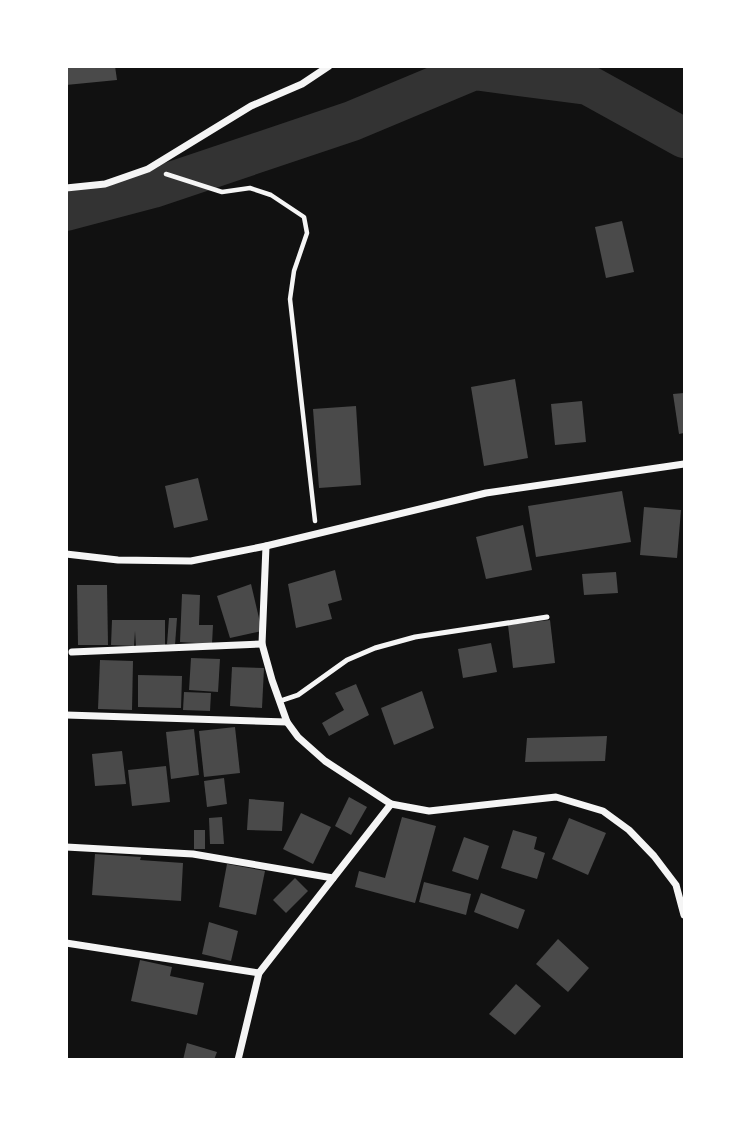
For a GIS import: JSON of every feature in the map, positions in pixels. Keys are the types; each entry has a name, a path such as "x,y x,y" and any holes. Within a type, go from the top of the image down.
{"street":[{"path":"66,188 105,184 148,169 251,106 302,84 329,66"},
{"path":"66,554 118,560 191,561 267,546 486,493 684,464"},
{"path":"267,546 262,644 287,722 298,737 325,761 391,804 429,811 556,797 603,811 629,830 654,856 676,885 684,915"},
{"path":"72,652 262,644"},
{"path":"66,715 287,722"},
{"path":"237,1059 259,973 391,804"},
{"path":"66,847 193,854 333,878"},
{"path":"66,943 259,973"}],"lane":[{"path":"280,701 298,695 347,660 375,648 415,637 547,617"}],"path":[{"path":"148,169 222,192 250,188 271,195 304,217 307,233 294,271 290,299 317,533"}],"building":[{"path":"66,66 115,66 117,80 66,85"},
{"path":"622,221 634,272 606,278 595,227"},
{"path":"515,379 528,458 484,466 471,387"},
{"path":"684,393 684,433 679,434 673,394"},
{"path":"582,401 586,442 555,445 551,404"},
{"path":"356,406 361,485 319,488 313,409"},
{"path":"198,478 208,520 174,528 165,486"},
{"path":"622,491 631,542 536,557 528,506"},
{"path":"644,507 681,510 677,558 640,555"},
{"path":"523,525 532,570 486,579 476,537"},
{"path":"335,570 342,600 328,604 332,619 296,628 288,584"},
{"path":"616,572 618,593 584,595 582,574"},
{"path":"251,584 262,631 230,638 217,596"},
{"path":"77,585 107,585 108,645 78,645"},
{"path":"182,594 200,595 199,625 213,625 212,644 180,642"},
{"path":"169,618 177,618 175,645 167,644"},
{"path":"112,620 165,620 165,647 136,647 135,631 134,646 111,645"},
{"path":"550,620 555,663 513,668 508,625"},
{"path":"491,643 497,672 463,678 458,649"},
{"path":"191,658 220,659 218,692 189,690"},
{"path":"100,660 133,661 132,710 98,709"},
{"path":"232,667 264,668 262,708 230,706"},
{"path":"138,675 182,676 181,708 138,707"},
{"path":"356,684 369,715 329,736 322,723 344,710 335,693"},
{"path":"422,691 434,728 394,745 381,708"},
{"path":"184,692 211,693 210,711 183,710"},
{"path":"235,727 240,773 204,777 199,731"},
{"path":"194,729 199,775 171,779 166,732"},
{"path":"607,736 605,761 525,762 527,738"},
{"path":"122,751 126,784 95,786 92,754"},
{"path":"166,766 170,802 132,806 128,770"},
{"path":"224,778 227,804 207,807 204,781"},
{"path":"349,797 367,807 351,835 335,826"},
{"path":"249,799 284,802 282,831 247,830"},
{"path":"301,813 331,827 313,864 283,849"},
{"path":"222,817 224,844 210,844 209,818"},
{"path":"402,817 436,826 415,903 355,887 359,871 385,878"},
{"path":"569,818 606,833 588,875 552,859"},
{"path":"194,830 205,830 205,849 194,849"},
{"path":"513,830 537,837 534,849 545,853 537,879 501,868"},
{"path":"464,837 489,846 478,880 452,871"},
{"path":"95,854 183,863 181,901 92,895"},
{"path":"227,864 265,871 256,915 219,907"},
{"path":"295,878 308,891 286,913 273,900"},
{"path":"424,882 471,894 466,915 419,902"},
{"path":"481,893 525,910 518,929 474,912"},
{"path":"209,922 238,931 231,961 202,954"},
{"path":"558,939 589,968 568,992 536,964"},
{"path":"140,960 172,967 170,976 204,983 197,1015 131,1001"},
{"path":"516,984 541,1006 515,1035 489,1014"},
{"path":"187,1043 217,1052 214,1060 183,1060"}],"waterway":[{"path":"66,211 153,188 352,121 474,70 588,85 684,138"}]}
